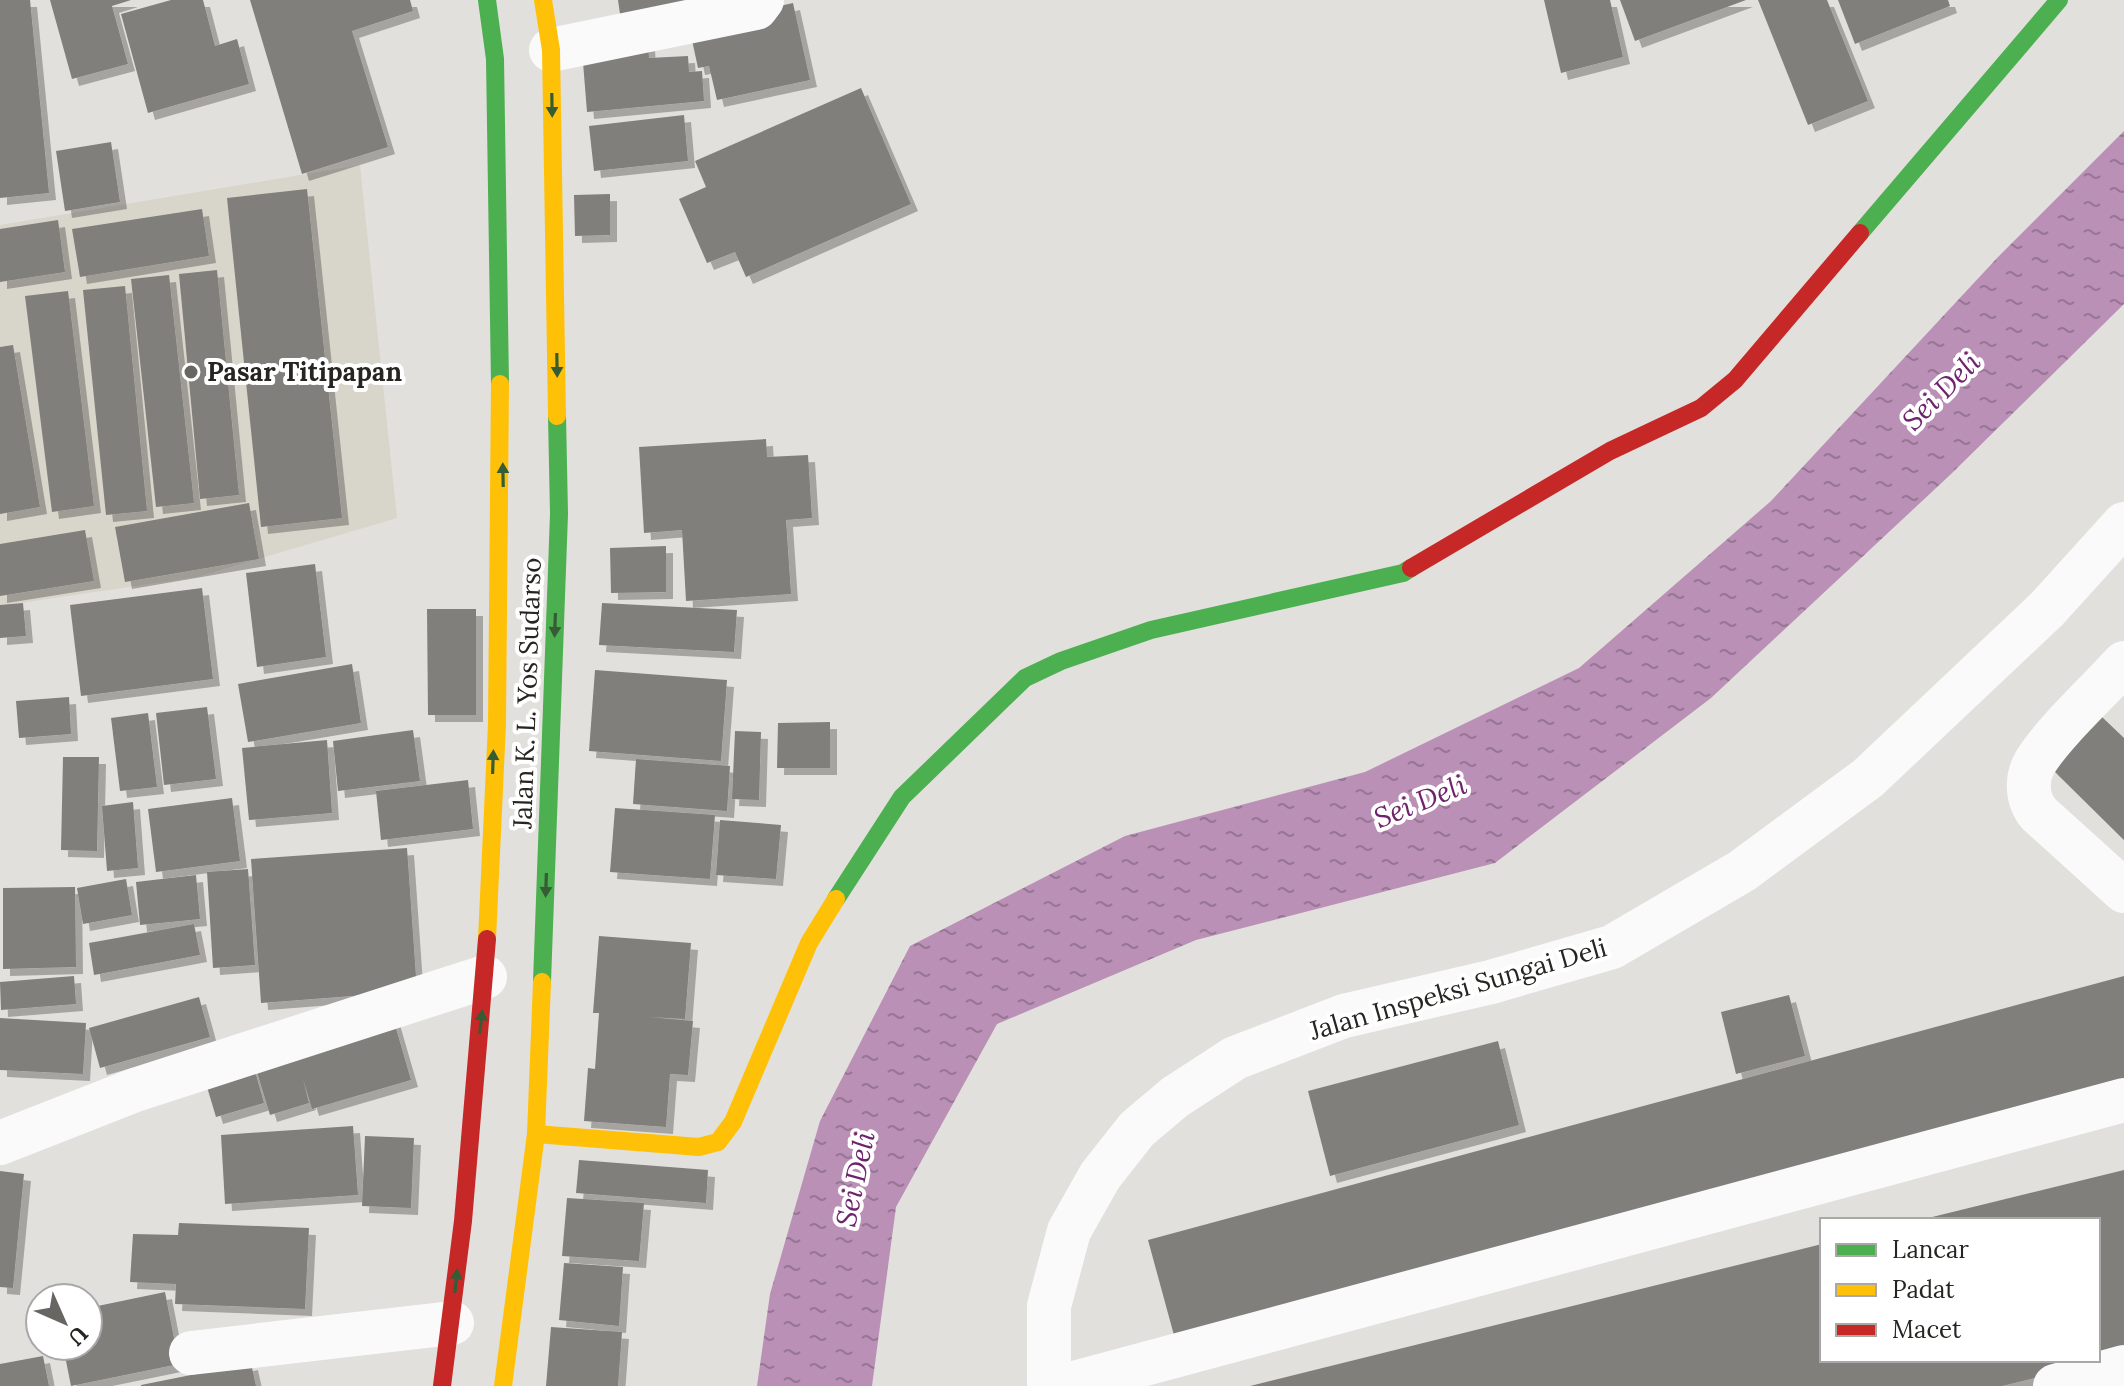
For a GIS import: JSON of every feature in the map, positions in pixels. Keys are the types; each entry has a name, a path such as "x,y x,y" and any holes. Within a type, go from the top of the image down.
{"main road":[{"name":"Jalan K. L. Yos Sudarso","path":"442,1386 452,1323 485,977 508,574 495,59 487,0"},
{"name":"Jalan K. L. Yos Sudarso","path":"503,1386 536,1134 550,574 559,514 551,50 543,0"},
{"path":"536,1134 699,1147 718,1142 733,1122 809,943 865,850 902,797 1025,678 1061,661 1151,630 1403,573 1610,451 1701,408 1735,380 2053,1"}],"street":[{"path":"551,50 756,8 762,0"},
{"name":"Jalan Inspeksi Sungai Deli","path":"1049,1386 1049,1306 1069,1231 1100,1176 1137,1129 1175,1097 1235,1058 1344,1016 1491,982 1612,947 1742,871 1868,778 2047,609 2123,526"},
{"path":"2124,663 2035,762 2029,793 2032,805 2039,814 2124,891"},
{"path":"0,1143 135,1090 485,977"},
{"path":"1063,1386 1190,1370 2124,1100"},
{"path":"191,1353 452,1323"},
{"path":"2055,1386 2124,1367"}],"shaded area":[{"name":"Pasar Titipapan","path":"360,165 397,518 197,577 0,606 0,225"}],"water":[{"name":"Sei Deli","path":"2124,131 2124,304 1950,475 1711,698 1495,863 1196,940 997,1024 896,1207 872,1386 757,1386 770,1294 820,1121 910,946 1125,836 1365,772 1579,668 1771,501 1998,257"}],"building":[{"path":"0,0 30,0 49,193 0,198"},
{"path":"50,0 131,0 112,6 128,64 72,79"},
{"path":"171,0 203,0 215,46 237,39 249,84 148,113 121,14"},
{"path":"250,0 410,0 413,11 352,31 388,147 302,174"},
{"path":"618,0 735,0 621,21"},
{"path":"1544,0 1610,0 1623,57 1561,73"},
{"path":"1620,0 1746,0 1635,41"},
{"path":"1758,0 1827,0 1868,101 1808,125"},
{"path":"1838,0 1948,0 1950,6 1855,44"},
{"path":"793,3 810,80 717,100 709,66 698,68 689,26"},
{"path":"648,44 649,58 688,56 689,72 702,71 704,101 587,112 582,50"},
{"path":"861,88 911,204 746,277 735,252 707,263 679,199 706,187 695,161"},
{"path":"684,115 688,161 594,171 589,126"},
{"path":"111,142 120,202 65,211 56,151"},
{"path":"307,189 342,518 261,527 227,198"},
{"path":"610,194 610,235 575,236 574,195"},
{"path":"202,209 209,256 80,277 72,229"},
{"path":"58,220 65,272 0,282 0,229"},
{"path":"217,270 239,495 200,499 179,274"},
{"path":"169,275 194,503 156,507 131,279"},
{"path":"125,286 147,511 106,515 83,290"},
{"path":"68,291 94,506 52,512 25,296"},
{"path":"13,345 40,507 0,514 0,347"},
{"path":"766,439 767,457 808,455 812,518 786,520 791,594 686,601 682,530 644,533 639,447"},
{"path":"249,503 259,559 125,582 115,527"},
{"path":"85,530 94,581 0,596 0,544"},
{"path":"666,546 666,592 611,593 610,548"},
{"path":"315,564 326,657 257,667 246,573"},
{"path":"202,588 213,679 81,696 70,605"},
{"path":"23,603 26,636 0,638 0,605"},
{"path":"602,603 737,610 734,652 599,645"},
{"path":"427,609 476,609 476,715 428,715"},
{"path":"352,664 361,723 248,742 238,684"},
{"path":"595,670 727,680 721,761 589,751"},
{"path":"69,697 71,734 19,738 16,701"},
{"path":"207,707 216,779 164,785 156,713"},
{"path":"148,713 157,787 120,791 111,718"},
{"path":"2102,717 2124,738 2124,840 2051,768"},
{"path":"830,722 830,768 777,768 778,723"},
{"path":"413,730 420,781 338,791 333,741"},
{"path":"735,731 761,732 759,800 732,799"},
{"path":"327,740 332,813 249,820 242,748"},
{"path":"63,757 99,757 97,851 61,850"},
{"path":"636,759 730,766 727,811 633,804"},
{"path":"468,780 473,829 381,840 376,791"},
{"path":"232,798 240,861 156,872 148,809"},
{"path":"133,802 138,868 107,871 102,806"},
{"path":"615,808 715,815 710,879 610,872"},
{"path":"720,820 781,825 776,879 716,875"},
{"path":"407,848 417,991 261,1003 251,859"},
{"path":"248,869 255,965 213,968 207,872"},
{"path":"196,875 200,919 140,925 136,882"},
{"path":"126,879 132,915 83,924 77,888"},
{"path":"75,887 76,967 3,969 3,888"},
{"path":"194,924 200,955 94,975 89,943"},
{"path":"599,936 691,943 685,1019 649,1017 693,1021 688,1075 670,1074 666,1127 584,1121 588,1068 595,1069 599,1013 593,1013"},
{"path":"74,976 76,1004 1,1010 0,982"},
{"path":"2124,976 2124,1094 1178,1350 1148,1240"},
{"path":"1789,995 1805,1056 1736,1074 1721,1012"},
{"path":"199,997 210,1037 100,1068 89,1028"},
{"path":"0,1018 86,1023 83,1074 0,1070"},
{"path":"393,1018 411,1080 312,1109 303,1079 309,1103 270,1115 253,1059"},
{"path":"1498,1041 1519,1125 1330,1176 1308,1091"},
{"path":"253,1064 264,1103 216,1117 204,1077"},
{"path":"353,1126 358,1195 225,1204 221,1135"},
{"path":"365,1136 414,1138 411,1208 362,1206"},
{"path":"579,1160 708,1170 706,1203 576,1193"},
{"path":"2124,1170 2124,1356 2100,1362 2100,1218 1928,1218"},
{"path":"0,1171 24,1174 13,1288 0,1287"},
{"path":"567,1198 644,1203 639,1261 562,1256"},
{"path":"179,1223 309,1228 305,1309 175,1304 176,1284 130,1282 133,1234 178,1235"},
{"path":"1820,1244 1820,1362 2100,1362 2002,1386 1250,1386"},
{"path":"564,1263 623,1267 619,1326 559,1320"},
{"path":"165,1292 179,1364 71,1386 66,1362 104,1362 104,1305"},
{"path":"551,1327 622,1332 618,1386 546,1386"},
{"path":"24,1360 24,1362 44,1362 49,1386 0,1386 0,1364"},
{"path":"251,1363 256,1386 141,1386 141,1385"}],"traffic: fast":[{"path":"487,0 495,59 500,384"},
{"path":"1860,233 2059,0"},
{"path":"542,982 559,514 557,416"},
{"path":"836,899 902,797 1025,678 1061,661 1151,630 1403,573 1411,568"}],"traffic: slow":[{"path":"543,0 551,50 557,416"},
{"path":"487,939 497,724 500,384"},
{"path":"536,1134 699,1147 718,1142 733,1122 809,943 836,899"},
{"path":"503,1386 536,1134 542,982"}],"traffic: jam":[{"path":"1411,568 1610,451 1701,408 1735,380 1860,233"},
{"path":"442,1386 463,1221 487,939"}],"place":[{"name":"Pasar Titipapan","path":"191,372"}]}
